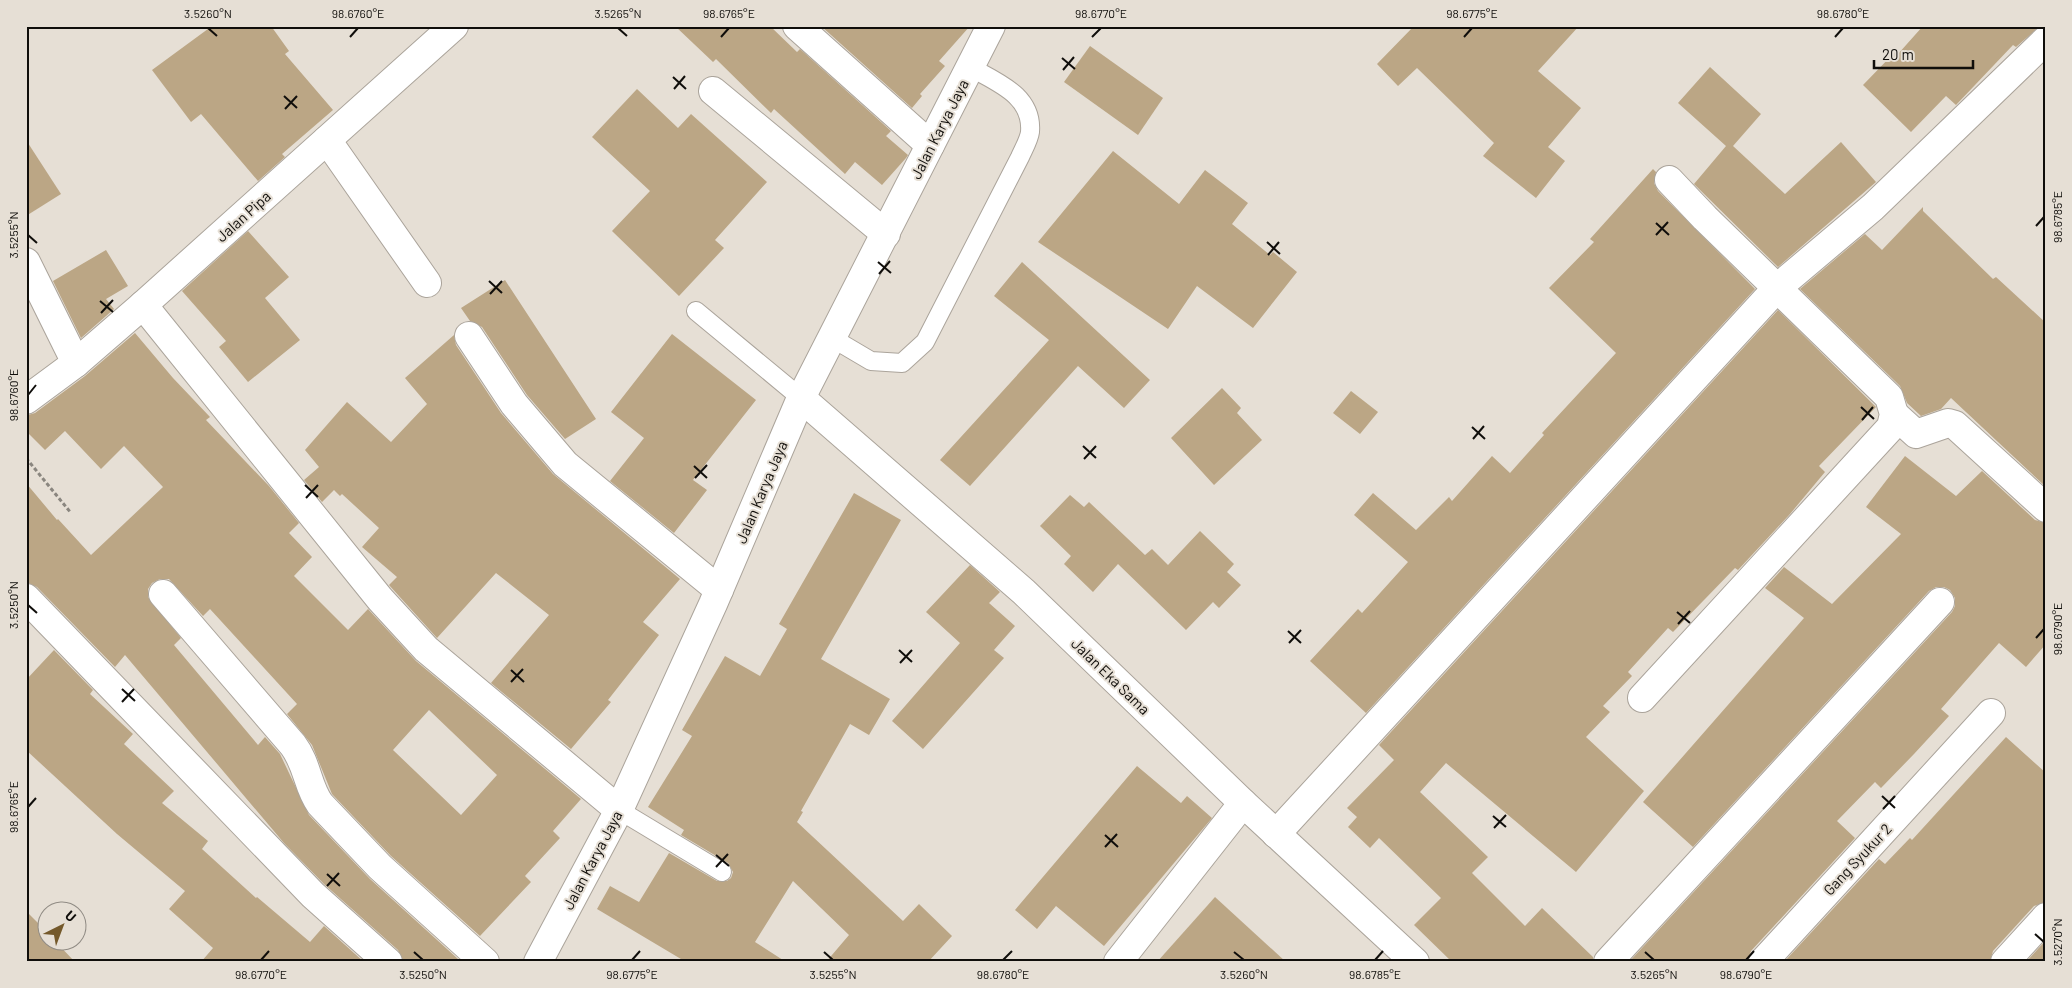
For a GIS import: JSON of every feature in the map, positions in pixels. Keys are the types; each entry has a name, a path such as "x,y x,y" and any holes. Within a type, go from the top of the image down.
{"street":[{"name":"Jalan Pipa","path":"26,400 76,363 144,305 454,26"},
{"path":"797,26 930,145"},
{"name":"Jalan Karya Jaya","path":"538,962 619,810 719,590 800,398 886,234 991,26"},
{"path":"1276,834 1777,288 1873,207 2046,40"},
{"path":"714,90 886,234"},
{"path":"327,140 427,283"},
{"path":"1642,698 1891,427 1894,414 1889,397 1705,218 1669,180"},
{"path":"26,262 76,363"},
{"path":"144,305 380,599 426,649 619,810"},
{"path":"469,336 514,404 565,464 719,590"},
{"name":"Jalan Eka Sama","path":"800,398 1024,592 1276,834 1415,962"},
{"path":"1894,414 1916,434 1948,423 1955,425 2046,508"},
{"path":"163,594 293,745 303,759 313,794 320,804 380,867 485,962"},
{"path":"26,598 313,894 388,962"},
{"path":"1608,962 1940,602"},
{"name":"Gang Syukur 2","path":"1763,962 1992,713"},
{"path":"1118,962 1244,803"},
{"path":"2005,962 2046,917"}],"lane":[{"path":"832,338 871,361 902,363 925,342 1020,157 1030,132 1027,109 1014,92 970,67"},
{"path":"696,310 720,328 800,398"},
{"path":"619,810 722,872"}],"path":[{"path":"26,458 71,512"}],"building":[{"path":"212,26 271,26 289,51 285,54 333,110 282,154 285,157 258,181 201,114 191,122 152,70"},
{"path":"675,26 770,26 797,52 800,49 891,131 886,136 908,155 882,185 855,162 845,174 774,109 771,113 716,59 713,62"},
{"path":"821,26 970,26 939,61 945,66 920,94 922,96 912,108"},
{"path":"1414,26 1579,26 1538,71 1581,108 1548,147 1565,161 1536,198 1483,156 1494,143 1417,68 1398,86 1377,64"},
{"path":"1923,26 2040,26 2016,47 2013,45 1956,105 1946,96 1911,132 1863,85 1895,52 1898,54"},
{"path":"1090,46 1163,98 1138,135 1064,82"},
{"path":"1710,67 1761,114 1733,146 1785,194 1841,142 1876,182 1778,267 1694,184 1726,146 1678,103"},
{"path":"637,89 678,128 691,114 767,182 715,240 724,248 679,296 612,231 650,191 592,137"},
{"path":"26,140 61,194 26,216"},
{"path":"1113,151 1179,204 1205,170 1248,203 1232,224 1270,255 1273,252 1297,272 1253,328 1197,286 1168,329 1038,242"},
{"path":"1653,169 1656,172 1654,183 1658,191 1755,289 1366,713 1310,661 1358,609 1362,613 1408,562 1354,515 1373,493 1416,530 1449,497 1452,501 1492,456 1510,473 1544,435 1542,433 1616,353 1549,288 1594,242 1590,239"},
{"path":"1923,207 1923,211 1993,279 1996,277 2046,323 2046,487 1951,398 1941,409 1921,416 1907,403 1900,386 1800,289 1865,234 1882,250"},
{"path":"248,231 289,277 265,298 300,340 248,382 219,347 226,341 182,291"},
{"path":"106,250 128,286 106,299 114,309 81,338 53,281"},
{"path":"1022,262 1150,380 1124,408 1078,366 970,486 940,460 1049,340 994,296"},
{"path":"505,280 596,419 565,439 527,395 482,327 470,321 461,308"},
{"path":"1778,310 1876,407 1819,466 1825,472 1790,514 1738,570 1735,568 1673,632 1668,628 1628,672 1632,676 1603,706 1610,712 1586,737 1644,791 1576,872 1446,763 1420,792 1488,857 1472,873 1525,926 1542,908 1593,957 1593,962 1452,962 1414,925 1441,898 1379,838 1370,848 1348,827 1357,817 1347,808 1394,760 1379,745"},
{"path":"135,333 173,378 210,417 206,420 269,486 299,523 289,533 312,557 294,576 348,630 368,609 416,661 581,799 553,831 560,838 525,876 531,882 480,936 391,856 332,794 312,745 287,714 297,704 210,609 203,616 169,579 160,579 152,583 148,589 148,597 181,638 174,645 258,745 265,737 280,754 309,815 370,879 458,959 456,962 403,962 398,950 324,884 284,843 125,655 115,667 37,587 26,582 26,483 57,520 91,555 163,487 124,446 101,469 65,431 45,450 26,431 28,415 35,413 85,376","holes":["429,710 497,775 461,815 393,750"]},
{"path":"672,334 756,400 693,480 707,490 674,533 610,481 644,438 611,412"},
{"path":"454,335 456,345 501,413 553,474 680,579 643,622 659,635 608,700 611,702 571,749 491,683 549,615 496,573 437,638 389,585 397,577 362,547 379,528 342,494 340,496 334,490 322,502 304,480 319,467 305,450 347,402 391,442 427,404 405,378"},
{"path":"1222,388 1241,408 1237,413 1262,440 1214,485 1171,438"},
{"path":"1351,391 1378,412 1360,434 1333,413"},
{"path":"1905,456 1956,496 1982,471 2035,520 2046,523 2046,644 2026,667 1999,643 1941,709 1949,716 1881,788 1875,782 1837,821 1855,838 1751,951 1748,962 1629,962 1952,612 1955,606 1955,598 1950,590 1944,587 1936,587 1929,591 1693,847 1643,802 1804,618 1765,588 1784,567 1832,604 1901,534 1866,507"},
{"path":"854,493 901,520 821,659 890,699 869,735 850,724 801,811 803,812 797,822 903,921 919,904 952,936 928,962 826,962 849,935 793,881 755,942 786,962 686,962 597,909 610,886 639,902 669,853 717,881 727,881 731,878 733,872 728,863 681,835 684,830 648,807 692,736 682,730 725,656 760,676 787,629 779,624"},
{"path":"1070,495 1084,507 1089,502 1145,555 1152,549 1168,565 1200,531 1234,564 1227,572 1241,585 1219,608 1213,602 1186,630 1118,564 1093,592 1064,564 1071,556 1040,526"},
{"path":"970,565 1000,592 989,603 1015,626 994,650 1004,658 923,749 892,721 960,643 926,612"},
{"path":"54,650 93,690 90,694 133,734 124,744 174,791 162,803 208,841 202,849 256,898 310,942 324,926 364,962 201,962 213,948 169,909 185,891 117,834 26,750 26,680"},
{"path":"2006,737 2046,773 2046,902 2034,906 1993,951 1990,962 1784,962 1879,859 1885,864 1910,838 1912,840"},
{"path":"1137,766 1181,803 1187,796 1212,818 1104,946 1056,906 1037,929 1015,910"},
{"path":"1215,897 1286,962 1157,962"},
{"path":"26,911 38,923 38,950 64,950 75,962 26,962"},
{"path":"2046,940 2046,962 2026,962"}]}
